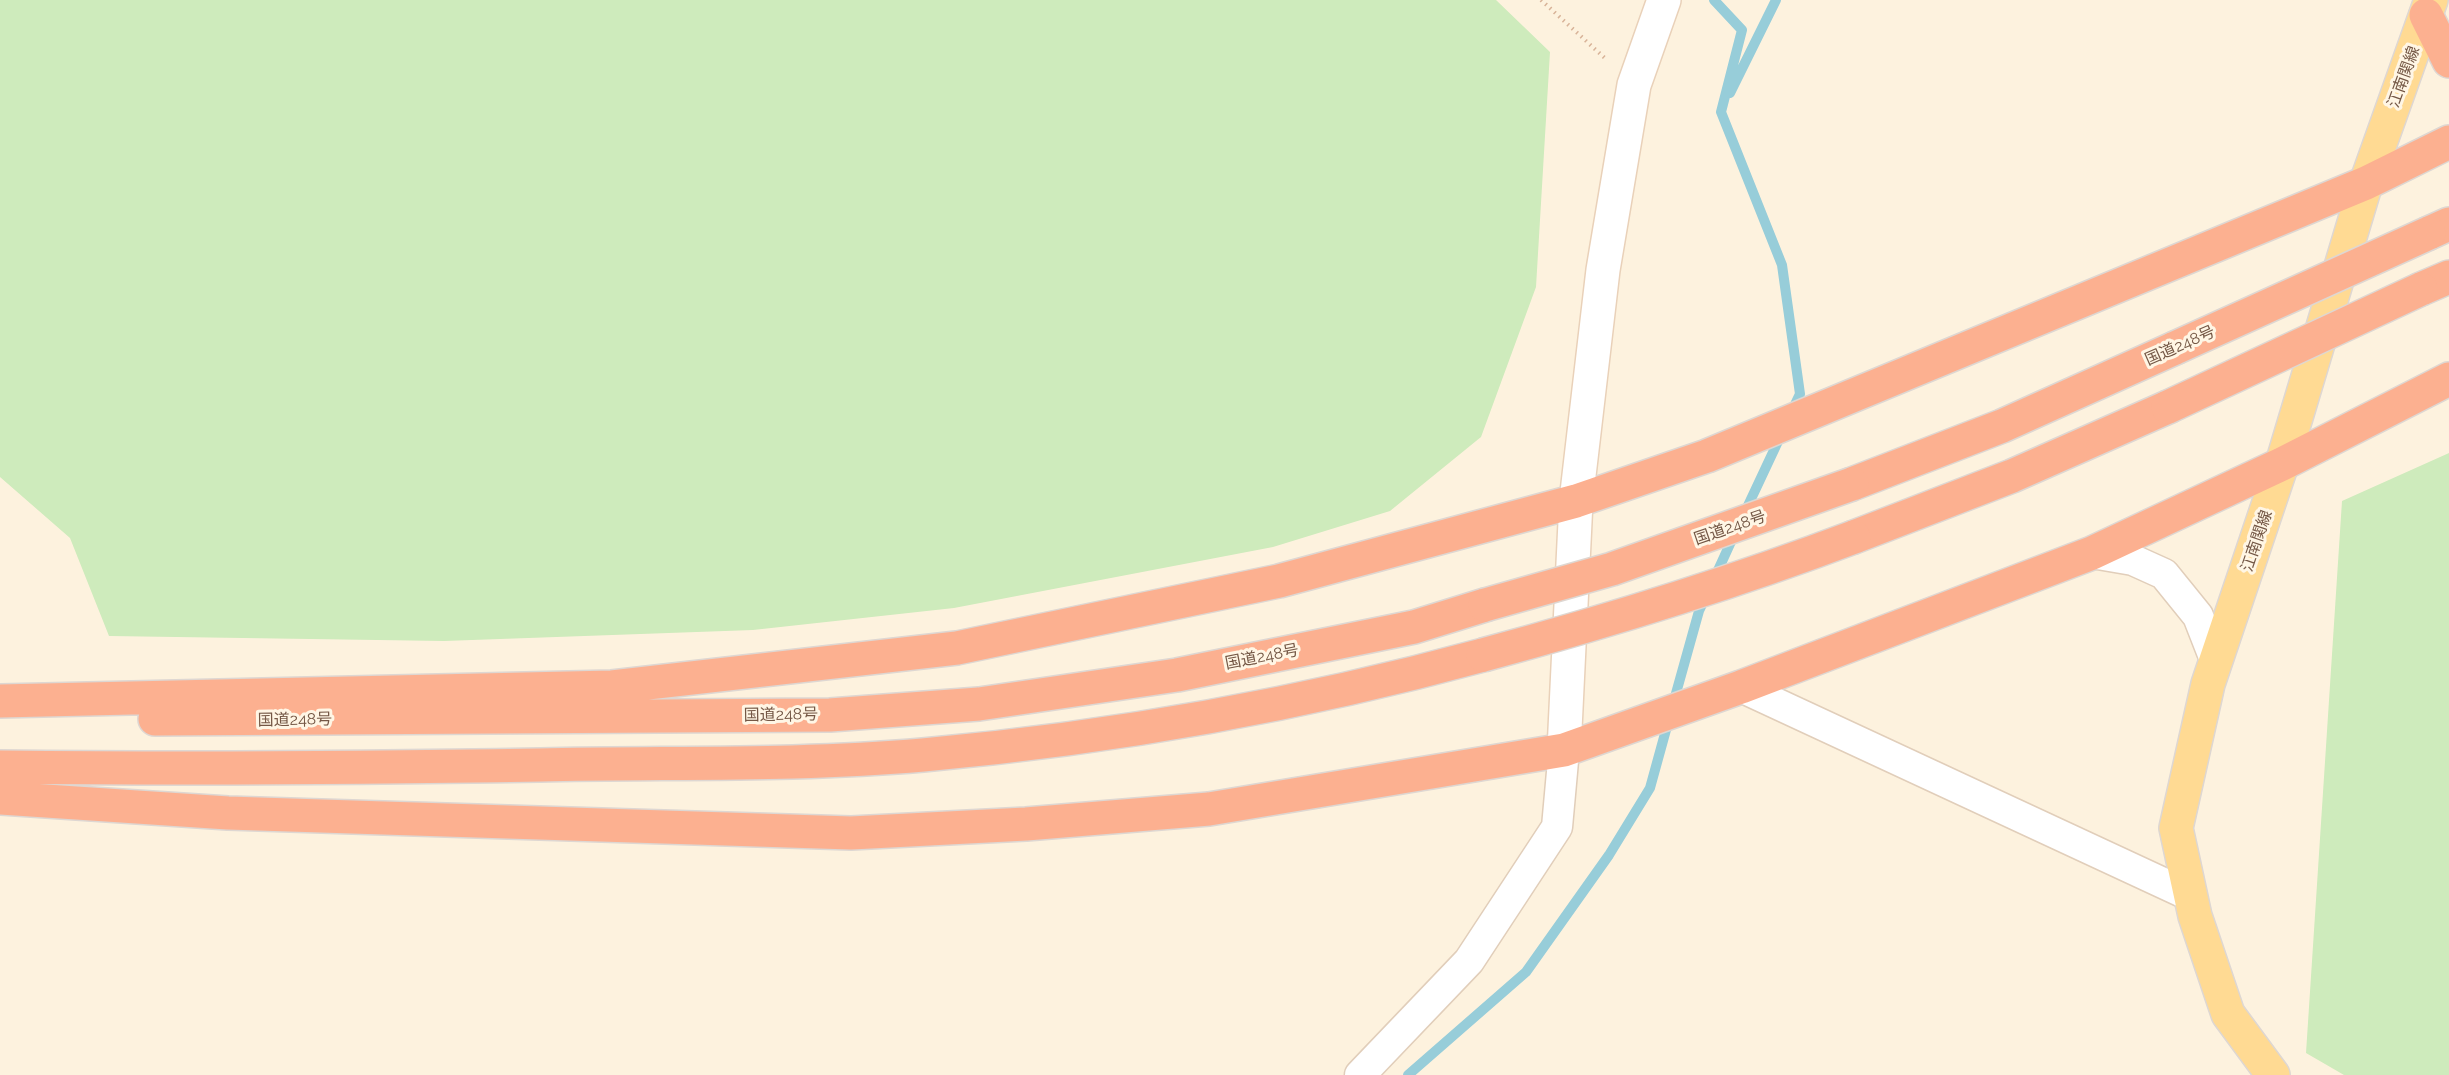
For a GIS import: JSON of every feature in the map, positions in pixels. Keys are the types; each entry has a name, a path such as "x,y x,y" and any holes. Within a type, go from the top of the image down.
{"highway":[{"path":"2428,8 2449,60"},
{"path":"0,701 612,687 946,649 1279,581 1576,501 1707,456 2366,183 2449,142"},
{"name":"国道248号","path":"0,718 252,720 830,715 968,705 1178,675 1413,627 1612,569 1852,484 2002,426 2439,229"},
{"path":"0,767 254,770 825,760 922,755 1155,727 1373,685 1632,614 1761,572 1854,537 2012,476 2168,407 2435,283"},
{"path":"0,798 228,813 851,833 1026,824 1209,809 1564,750 1741,687 2092,553 2283,464 2449,379"}],"main road":[{"name":"江南関線","path":"2273,1075 2228,1014 2191,896 2176,828 2208,684 2283,464 2366,183 2428,8"}],"street":[{"path":"1360,1075 1469,960 1557,827 1564,750 1576,501 1603,270 1634,85 1664,0"},
{"path":"2092,553 2133,560 2164,574 2198,616 2216,662"},
{"path":"1741,687 2191,896"}],"path":[{"path":"1541,0 1634,85"}],"green space":[{"path":"0,0 1496,0 1550,52 1536,287 1481,437 1390,511 1273,547 954,608 753,630 444,641 109,636 70,538 0,477"},
{"path":"2449,453 2449,1075 2344,1075 2306,1053 2342,501"}],"waterway":[{"path":"1714,0 1742,30 1721,112 1782,265 1800,394 1791,413"},
{"path":"1730,93 1776,0"},
{"path":"1744,514 1782,433"},
{"path":"1714,579 1735,533"},
{"path":"1673,704 1699,611 1706,596"},
{"path":"1408,1075 1526,972 1609,855 1650,788 1669,719"}]}
